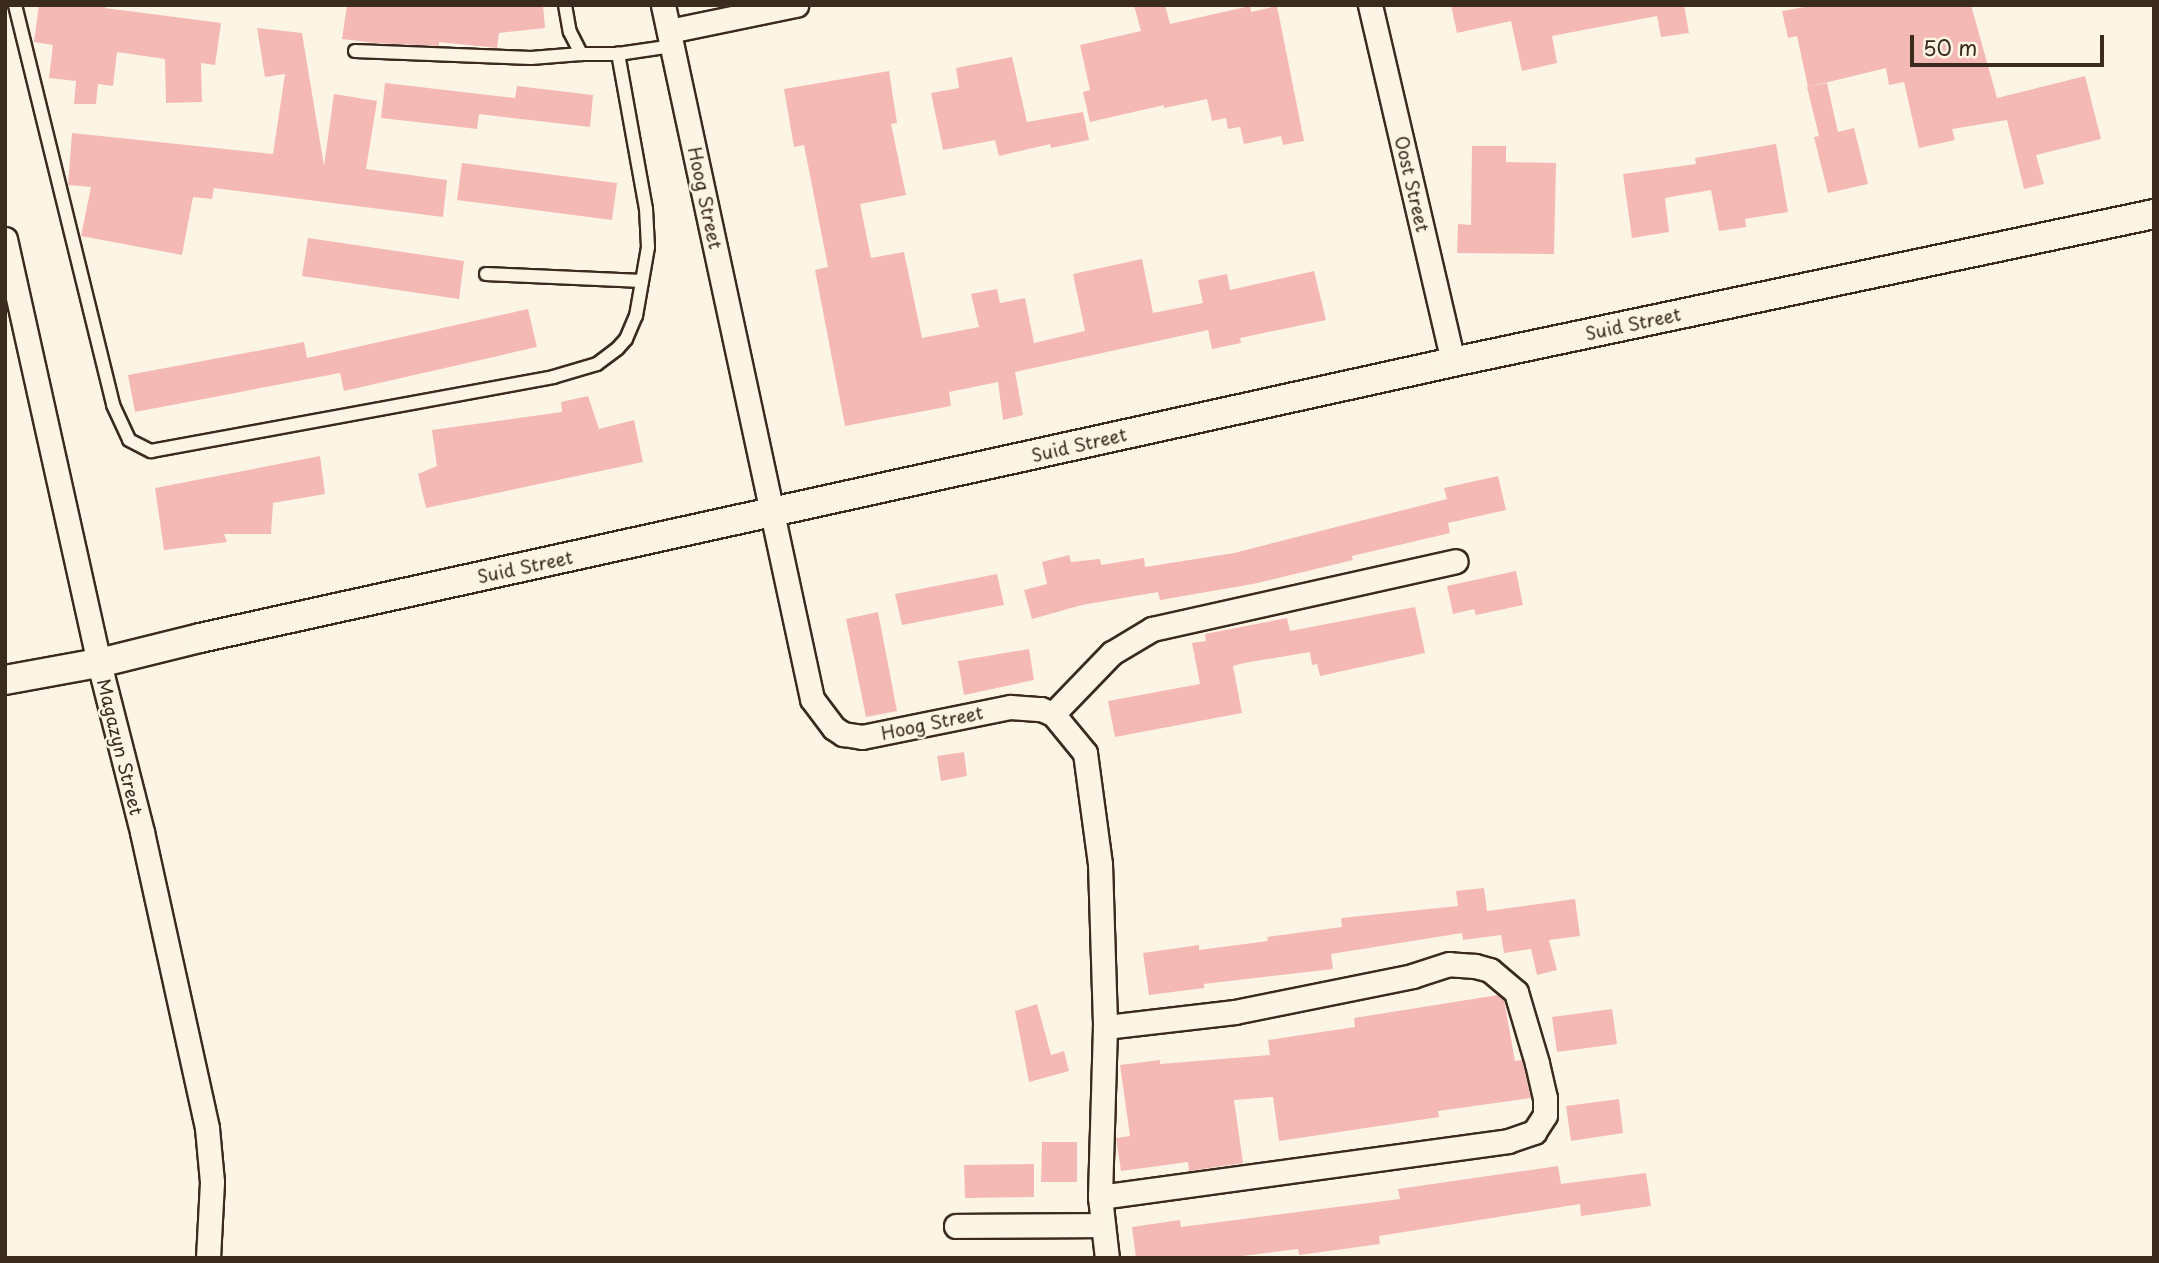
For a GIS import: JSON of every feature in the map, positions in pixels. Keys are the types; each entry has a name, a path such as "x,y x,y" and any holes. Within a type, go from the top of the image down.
{"street":[{"name":"Hoog Street","path":"663,5 812,699 834,729 862,737 1010,707 1041,709 1053,714"},
{"path":"671,38 796,5"},
{"name":"Oost Street","path":"1370,5 1453,362"},
{"name":"Suid Street","path":"5,680 99,663 212,635 1453,362 2154,215"},
{"name":"Magazyn Street","path":"5,239 99,663 142,832 207,1128 212,1182 208,1258"},
{"path":"1107,1258 1100,1197 1105,1027 1100,864 1095,811 1085,753 1053,714 1112,653 1152,629 1455,561"},
{"path":"1100,1197 1508,1141 1534,1132 1545,1115 1545,1098 1537,1063 1516,992 1490,970 1475,966 1449,964 1413,976 1235,1012 1105,1027"},
{"path":"956,1226 1102,1225"}],"lane":[{"path":"15,5 113,405 129,440 144,450 552,377 597,364 626,339 636,316 648,247 646,209 618,54"},
{"path":"565,5 570,32 581,54"},
{"path":"355,51 531,58 618,54 671,38"},
{"path":"485,274 642,281"}],"building":[{"path":"39,5 105,5 105,8 221,23 215,65 201,63 202,102 166,103 165,59 117,52 113,86 98,84 96,104 74,104 76,81 49,78 53,45 34,42"},
{"path":"347,5 543,5 545,28 499,33 497,48 439,42 439,46 376,43 342,39"},
{"path":"1134,5 1165,5 1170,24 1250,6 1251,12 1277,6 1304,141 1283,145 1281,136 1244,144 1240,127 1228,129 1226,118 1212,121 1207,99 1164,108 1164,105 1090,122 1083,92 1090,90 1080,45 1141,31"},
{"path":"1451,5 1684,5 1689,33 1661,37 1657,16 1552,36 1557,63 1522,71 1511,21 1457,33"},
{"path":"1816,5 1971,5 1997,98 2085,76 2101,139 2036,155 2044,184 2024,189 2007,120 1952,129 1955,140 1919,148 1904,82 1889,85 1886,68 1808,87 1797,36 1788,38 1782,11"},
{"path":"257,28 302,33 324,166 334,94 377,101 366,169 447,180 443,217 214,188 212,199 193,197 182,255 81,236 91,187 68,185 72,133 273,154 285,74 265,77"},
{"path":"1012,57 1027,122 1083,112 1089,140 1051,148 1050,144 999,156 995,140 943,150 931,93 959,88 956,68"},
{"path":"889,71 897,123 891,124 906,195 860,204 871,258 904,252 922,338 979,327 971,294 997,289 1000,303 1025,298 1034,343 1085,331 1073,274 1142,259 1153,313 1203,303 1198,280 1227,274 1230,290 1314,271 1326,320 1240,338 1241,343 1212,349 1208,330 1015,372 1023,415 1003,420 998,382 949,392 951,406 845,426 815,270 828,267 804,145 794,147 784,89"},
{"path":"385,83 515,98 517,86 593,95 590,127 479,114 477,129 381,118"},
{"path":"1827,83 1838,132 1854,128 1868,184 1828,193 1814,137 1819,136 1807,87"},
{"path":"1776,144 1788,212 1745,219 1746,227 1719,231 1711,190 1665,198 1669,232 1632,238 1623,174 1696,164 1695,158"},
{"path":"1472,146 1506,146 1506,162 1556,163 1554,254 1457,253 1458,224 1471,225"},
{"path":"462,163 617,183 612,220 457,200"},
{"path":"308,238 464,261 459,299 302,276"},
{"path":"528,309 537,347 344,391 340,373 135,412 128,375 304,342 307,358"},
{"path":"588,396 599,429 634,420 643,462 426,508 418,474 437,466 432,430 562,412 561,402"},
{"path":"320,456 325,494 273,503 271,534 224,534 227,542 164,550 155,488"},
{"path":"1498,476 1506,510 1448,523 1450,533 1352,556 1353,560 1253,584 1160,600 1158,592 1082,605 1032,619 1024,590 1047,584 1042,562 1069,555 1071,562 1100,559 1101,565 1144,558 1145,567 1234,553 1447,499 1444,488"},
{"path":"1516,571 1523,605 1476,615 1474,609 1453,614 1447,586"},
{"path":"997,574 1004,605 902,625 895,594"},
{"path":"1415,607 1425,653 1320,676 1317,664 1312,665 1310,652 1244,663 1233,666 1242,713 1115,737 1108,701 1200,684 1192,643 1206,641 1205,634 1287,618 1290,631"},
{"path":"878,612 897,711 866,717 846,619"},
{"path":"1029,649 1034,680 964,695 958,661"},
{"path":"964,752 967,776 941,781 937,756"},
{"path":"1484,888 1487,911 1575,899 1580,936 1549,940 1557,970 1537,975 1531,949 1504,953 1501,935 1463,940 1462,933 1331,954 1333,969 1204,984 1204,988 1149,995 1143,953 1199,945 1199,950 1268,941 1267,937 1342,927 1341,918 1458,906 1456,891"},
{"path":"1498,995 1504,1000 1515,1061 1522,1060 1531,1098 1438,1111 1439,1117 1279,1141 1273,1097 1234,1100 1243,1163 1189,1171 1188,1162 1121,1171 1116,1138 1130,1136 1120,1065 1160,1060 1160,1064 1270,1055 1268,1040 1355,1027 1354,1018"},
{"path":"1037,1004 1051,1055 1064,1051 1069,1071 1029,1082 1015,1011"},
{"path":"1612,1009 1617,1044 1557,1052 1552,1017"},
{"path":"1619,1099 1623,1133 1571,1141 1566,1106"},
{"path":"1042,1142 1077,1142 1077,1182 1041,1182"},
{"path":"1034,1164 1034,1197 965,1198 964,1165"},
{"path":"1558,1166 1561,1184 1646,1173 1651,1206 1581,1216 1580,1204 1379,1236 1380,1244 1299,1255 1298,1249 1225,1258 1136,1258 1132,1227 1180,1220 1181,1227 1400,1199 1398,1189"}]}
